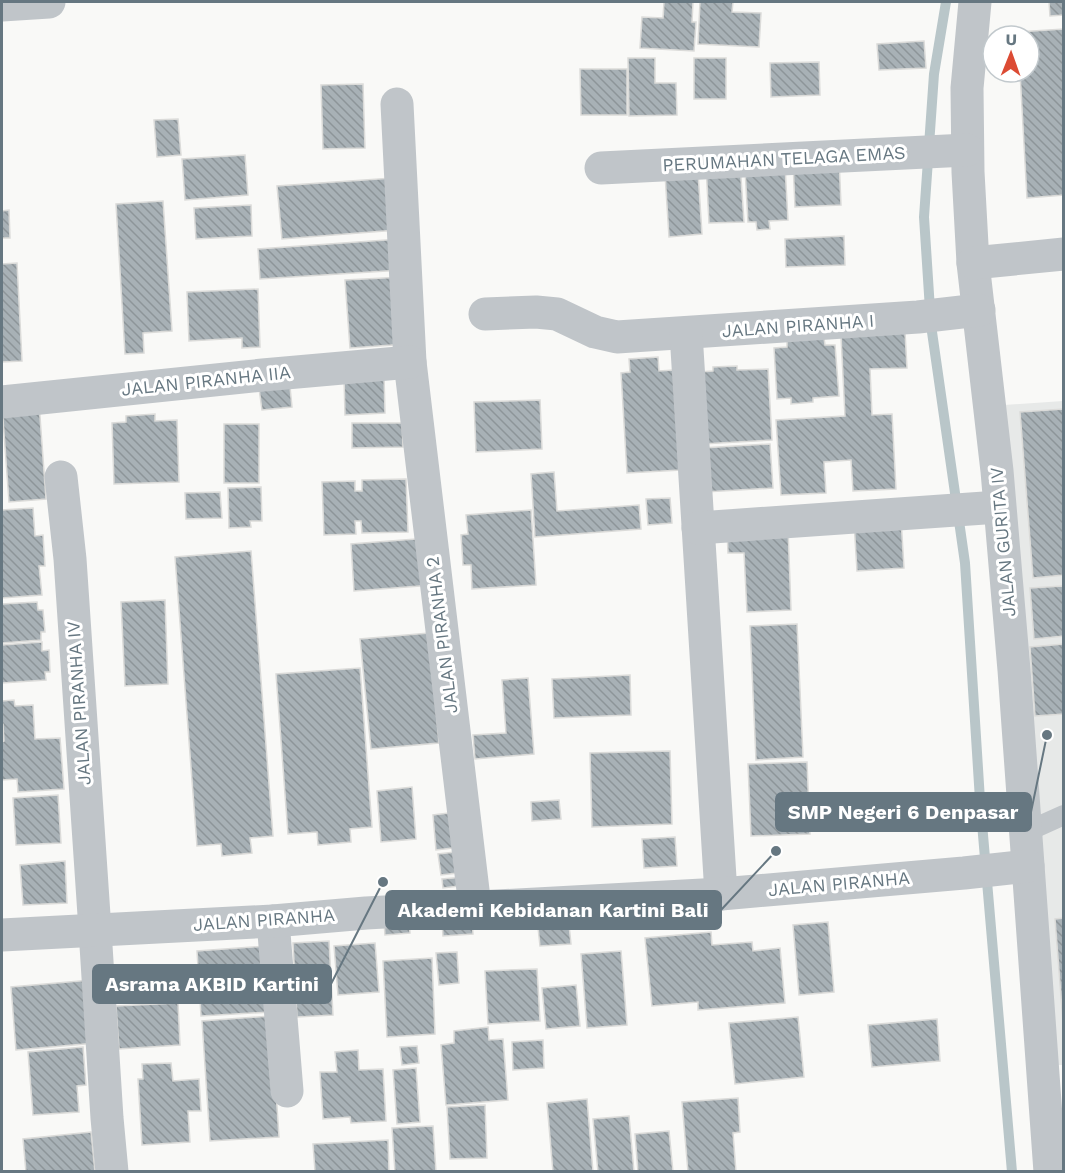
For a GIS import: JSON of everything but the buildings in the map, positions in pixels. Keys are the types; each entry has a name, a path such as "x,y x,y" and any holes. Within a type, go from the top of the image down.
{"street":[{"path":"2,5 49,2"},
{"name":"JALAN GURITA IV","path":"975,2 963,150 973,263 975,508 1014,670 1026,832 1020,867 1053,1083 1050,1172"},
{"name":"JALAN PIRANHA 2","path":"397,104 410,362 475,908"},
{"name":"PERUMAHAN TELAGA EMAS","path":"601,168 963,150"},
{"path":"973,263 1064,254"},
{"name":"JALAN PIRANHA I","path":"484,314 536,312 557,314 595,332 617,337 918,317 974,311"},
{"path":"686,333 722,894"},
{"name":"JALAN PIRANHA IIA","path":"2,402 410,362"},
{"name":"JALAN PIRANHA IV","path":"61,477 70,559 112,1172"},
{"path":"698,528 975,508"},
{"name":"JALAN PIRANHA","path":"2,935 722,894 1020,867"},
{"path":"273,921 287,1091"}],"lane":[{"path":"1026,832 1064,815"}],"shaded area":[{"path":"1063,401 1063,1065 1058,1065 1004,405"}],"waterway":[{"path":"946,2 934,74 924,217 931,325 965,563 980,800 1012,1172"}],"place":[{"name":"SMP Negeri 6 Denpasar","path":"1047,735"},
{"name":"Akademi Kebidanan Kartini Bali","path":"776,851"},
{"name":"Asrama AKBID Kartini","path":"383,882"}]}
